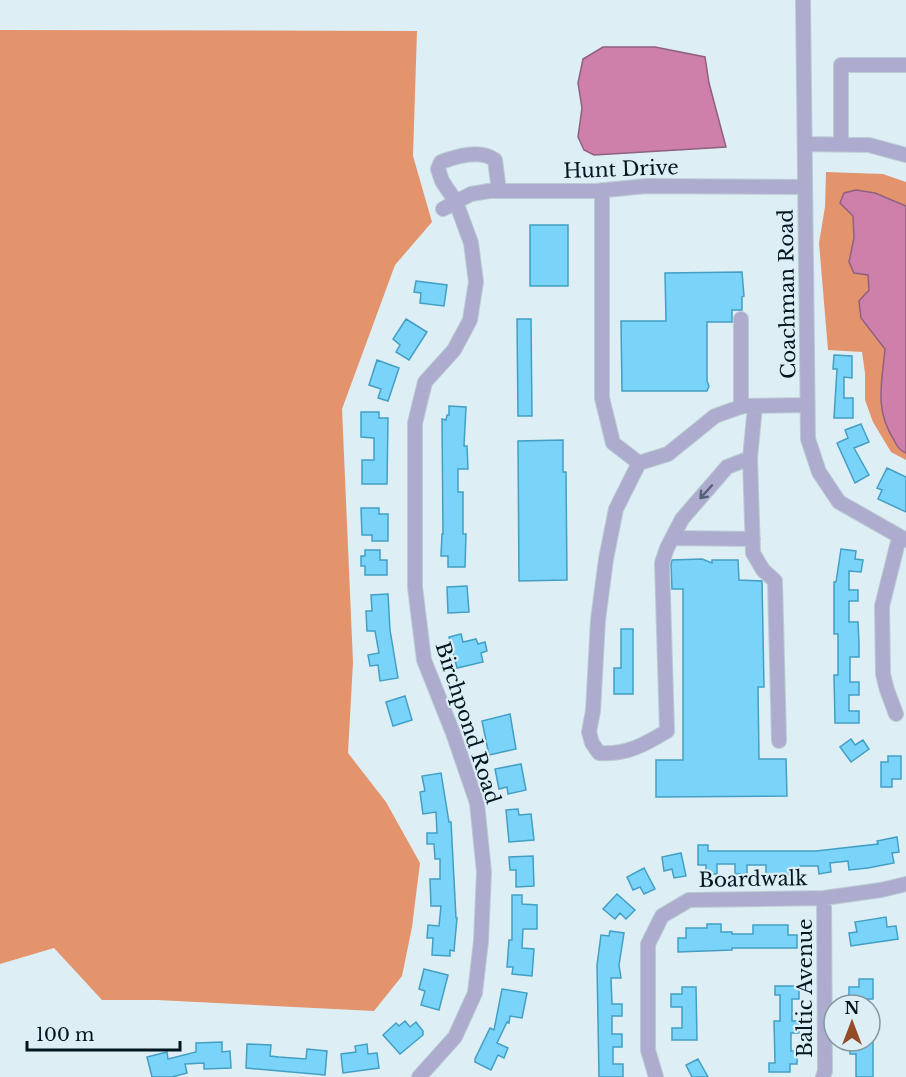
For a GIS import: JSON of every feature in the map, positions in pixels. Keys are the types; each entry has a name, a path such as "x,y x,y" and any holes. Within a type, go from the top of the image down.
{"street":[{"name":"Coachman Road","path":"803,0 808,439 819,472 839,502 902,539"},
{"path":"841,144 841,65 906,65"},
{"path":"805,144 869,145 906,154"},
{"name":"Birchpond Road","path":"419,1077 455,1037 476,993 484,884 477,803 453,733 424,660 415,587 415,423 425,382 454,350 470,320 476,282 471,243 456,202 442,181 438,169 441,162 457,156 476,154 490,156 495,160 499,191"},
{"name":"Hunt Drive","path":"443,209 471,194 499,191 602,190 646,186 805,187"},
{"path":"602,190 600,233 602,398 613,443 639,464"},
{"path":"741,319 748,406 753,553 763,570 775,581 779,741"},
{"path":"750,458 728,467 682,519 662,562 667,731 643,745 616,754 599,753 592,743 589,732 593,711 598,620 606,559 616,509 639,464 668,454 715,416 748,406 807,405"},
{"path":"672,538 753,539"},
{"path":"896,714 886,690 883,674 882,606 902,539"},
{"name":"Boardwalk","path":"656,1077 648,1050 648,944 662,916 689,900 824,898 906,884"},
{"name":"Baltic Avenue","path":"823,1077 825,1071 824,898"}],"shaded area":[{"path":"0,30 417,31 413,156 432,222 395,265 342,409 353,662 348,753 386,802 420,863 412,927 402,976 374,1011 157,1000 102,1000 54,948 0,964"},
{"path":"603,47 655,47 705,57 709,83 726,147 594,155 584,150 578,137 582,108 578,83 583,59"},
{"path":"826,172 883,174 906,182 906,206 875,193 853,216 854,238 849,262 868,275 869,290 861,318 885,349 881,385 882,407 888,429 898,448 906,453 906,460 891,452 873,422 865,400 862,352 828,350 819,243 825,207"},
{"path":"856,190 875,193 906,206 906,453 897,446 884,417 881,385 885,349 861,318 859,301 869,290 868,275 854,273 849,262 854,238 853,216 840,203 844,193"}],"building":[{"path":"530,225 568,225 568,286 530,286"},
{"path":"742,272 744,296 742,297 742,310 732,310 732,322 707,322 707,381 709,386 707,391 622,391 621,321 666,321 665,273"},
{"path":"416,281 447,285 444,306 420,303 421,293 414,292"},
{"path":"406,319 427,332 409,360 396,352 400,345 393,339"},
{"path":"517,319 531,319 532,416 518,416"},
{"path":"834,355 852,356 852,378 844,377 844,398 853,398 853,418 834,418 837,369 833,369"},
{"path":"377,360 399,368 388,401 378,398 381,389 369,385"},
{"path":"449,406 466,407 464,446 467,446 468,469 458,469 458,492 463,492 463,534 466,534 465,567 448,567 448,556 441,556 443,534 442,419 446,420 449,415"},
{"path":"361,412 379,412 379,418 388,418 387,484 362,484 362,460 374,460 374,438 361,437"},
{"path":"861,424 869,442 854,448 869,475 855,483 837,443 848,438 845,430"},
{"path":"563,440 563,472 566,472 567,580 519,581 518,441"},
{"path":"887,468 906,477 906,512 878,499 882,490 877,488"},
{"path":"361,508 379,508 379,514 388,514 388,541 372,541 372,535 362,535"},
{"path":"841,549 856,551 855,559 863,560 861,572 849,571 849,590 858,590 858,601 849,601 849,622 858,622 859,643 859,657 850,657 850,682 859,682 859,695 849,695 849,711 859,711 859,723 835,723 834,675 838,675 838,634 834,634 834,582 836,582"},
{"path":"365,550 380,550 380,560 387,560 387,575 365,575 365,566 361,566 361,556 365,556"},
{"path":"702,559 712,563 712,560 738,560 739,580 762,581 764,687 758,687 759,759 786,759 787,796 656,797 656,760 683,760 683,589 672,589 671,564 672,560"},
{"path":"467,586 469,612 448,613 447,587"},
{"path":"388,594 390,630 398,678 380,681 378,665 370,666 368,655 379,653 375,631 367,631 366,611 372,611 371,595"},
{"path":"621,629 633,629 633,694 614,694 614,668 621,668"},
{"path":"461,634 463,642 476,639 478,644 485,642 487,651 481,653 483,662 457,668 449,637"},
{"path":"405,696 412,720 393,726 386,702"},
{"path":"510,714 516,749 489,755 482,721"},
{"path":"851,739 855,745 863,740 869,749 851,762 840,747"},
{"path":"888,756 901,756 901,779 892,779 892,787 881,787 881,762 888,762"},
{"path":"521,764 526,790 508,794 507,787 499,789 495,769"},
{"path":"441,773 449,822 451,822 457,918 454,951 450,950 450,956 432,955 433,938 427,938 428,925 439,926 441,906 431,906 430,879 440,879 440,859 435,859 434,844 427,844 427,833 437,833 436,812 423,814 420,792 425,791 422,776"},
{"path":"518,809 519,815 531,814 534,840 509,842 506,810"},
{"path":"897,837 899,852 892,853 894,863 868,868 849,870 848,861 830,863 831,872 819,874 818,866 800,866 800,875 766,875 766,865 747,865 747,874 735,874 735,864 717,864 717,874 706,874 706,865 698,865 698,845 708,845 708,851 816,851 878,844 877,841"},
{"path":"681,853 686,876 674,878 672,869 664,871 662,857"},
{"path":"533,856 534,886 516,887 516,870 510,870 509,857"},
{"path":"644,868 655,889 644,894 640,887 633,890 627,877"},
{"path":"617,894 635,910 626,919 620,913 615,919 603,909"},
{"path":"512,895 522,895 522,904 537,905 537,929 523,929 522,948 534,949 532,976 512,974 513,967 507,967 509,940 512,940"},
{"path":"886,917 887,927 896,926 898,939 851,946 849,933 857,932 855,922"},
{"path":"707,924 721,924 721,932 732,932 732,934 753,934 753,925 788,925 788,935 797,935 797,948 732,948 732,950 678,952 678,938 686,938 686,928 707,928"},
{"path":"610,931 624,933 619,965 621,978 611,978 612,1004 622,1004 622,1016 612,1016 612,1034 622,1034 622,1047 613,1047 613,1064 623,1064 623,1077 599,1077 597,965 601,935 609,936"},
{"path":"424,969 448,975 439,1010 421,1005 425,991 419,989"},
{"path":"859,979 873,979 873,993 849,993 849,987 859,987"},
{"path":"775,986 799,986 799,999 792,999 792,1021 799,1021 799,1033 791,1033 791,1051 797,1051 797,1064 790,1064 790,1072 769,1072 769,1063 775,1063 774,1021 780,1021 780,995 775,995"},
{"path":"682,987 696,987 697,1040 672,1040 672,1028 682,1028 682,1007 671,1007 671,994 682,994"},
{"path":"502,989 527,993 522,1018 510,1016 509,1023 507,1022 497,1043 508,1048 504,1058 498,1055 491,1070 475,1062 475,1059 490,1028 494,1030"},
{"path":"405,1021 410,1027 416,1022 423,1031 423,1035 400,1054 383,1035 396,1023 399,1026"},
{"path":"222,1042 222,1052 230,1051 231,1068 204,1069 204,1063 185,1064 187,1073 172,1077 152,1077 147,1057 167,1052 168,1059 196,1052 196,1043"},
{"path":"247,1044 271,1045 270,1056 279,1057 306,1059 307,1049 327,1051 325,1075 246,1068"},
{"path":"367,1044 368,1054 377,1053 379,1068 343,1073 341,1054 356,1052 355,1046"},
{"path":"873,1053 873,1077 856,1077 856,1054 850,1054"},
{"path":"698,1059 708,1077 692,1077 686,1065"}]}
